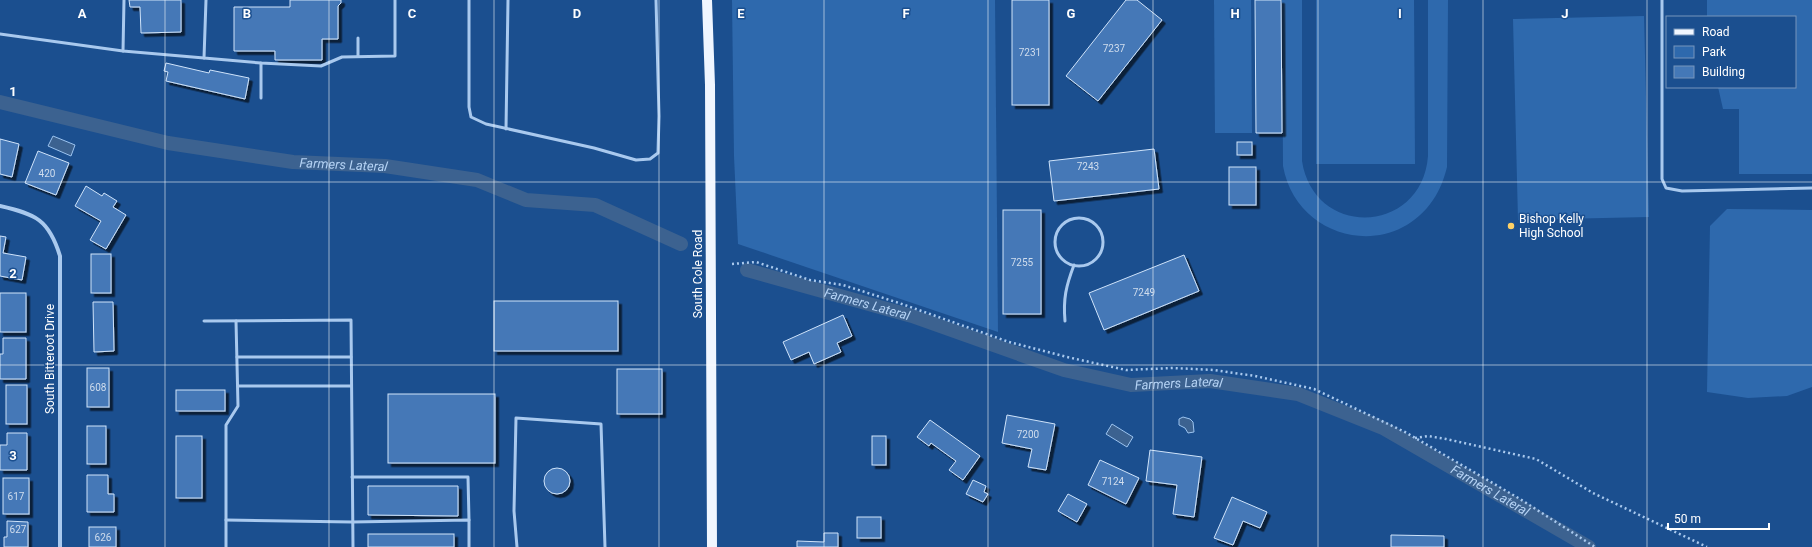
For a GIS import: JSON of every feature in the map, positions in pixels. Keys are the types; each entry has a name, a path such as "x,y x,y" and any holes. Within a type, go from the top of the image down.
{"main road":[{"name":"South Cole Road","path":"708,0 710,85 712,547"}],"street":[{"name":"South Bitteroot Drive","path":"0,206 24,212 39,220 49,230 60,256 60,547"}],"lane":[{"path":"123,51 124,0"},
{"path":"204,58 206,0"},
{"path":"0,34 123,51 261,63 321,66 342,57 395,56 395,0"},
{"path":"469,0 471,117 486,124 636,160 650,159 658,152 659,116 656,0"},
{"path":"506,129 508,0"},
{"path":"1662,0 1662,179 1666,188 1682,191 1812,188"},
{"path":"358,38 358,56"},
{"path":"261,63 262,98"},
{"path":"1084,218 1091,220 1101,230 1104,244 1098,257 1094,261 1087,264 1074,265 1062,259 1058,253 1056,247 1056,234 1064,223 1070,219 1084,218"},
{"path":"1065,321 1063,301 1067,282 1074,265"},
{"path":"204,321 351,320 353,547"},
{"path":"226,547 226,425 238,406 236,321"},
{"path":"237,357 351,357"},
{"path":"238,386 351,386"},
{"path":"517,547 514,511 516,418 601,424 605,547"},
{"path":"352,476 468,477 469,547"},
{"path":"226,520 352,522 469,520"}],"path":[{"path":"732,264 756,262 810,280 843,285 899,303 1008,342 1067,358 1126,370 1173,368 1214,370 1255,376 1314,389 1372,415 1415,438 1520,499 1595,547"},
{"path":"1415,438 1428,436 1446,439 1536,459 1594,493 1707,547"}],"green space":[{"path":"732,0 995,0 998,332 738,244 734,156"},
{"path":"1214,0 1251,0 1252,133 1215,133"},
{"path":"1282,0 1302,0 1302,161 1311,186 1326,204 1346,215 1367,217 1389,213 1407,201 1421,182 1428,156 1428,0 1448,0 1447,167 1445,176 1433,200 1415,219 1394,231 1371,236 1347,234 1325,226 1306,211 1291,191 1283,166"},
{"path":"1316,0 1414,0 1415,164 1316,164"},
{"path":"1707,0 1812,0 1812,174 1739,174 1739,109 1723,109 1718,88 1796,88 1796,16 1707,16"},
{"path":"1644,16 1649,217 1518,220 1513,19"},
{"path":"1727,209 1812,210 1812,387 1787,396 1748,398 1707,392 1710,226"}],"shaded area":[{"path":"53,136 75,145 71,156 48,146"},
{"path":"1183,417 1190,419 1193,422 1194,432 1188,433 1185,428 1179,425 1179,419"},
{"path":"1112,424 1133,437 1127,447 1106,434"}],"building":[{"path":"129,0 181,0 181,32 141,33 140,7 130,7"},
{"path":"290,0 341,0 341,3 338,6 338,39 322,39 322,60 275,60 275,51 234,51 234,7 290,7"},
{"path":"1012,0 1049,0 1049,105 1012,105"},
{"path":"1126,0 1137,0 1162,20 1098,101 1066,76"},
{"path":"1255,0 1281,0 1282,133 1256,133"},
{"path":"166,63 209,73 210,70 249,78 245,99 166,81 168,72 164,71"},
{"path":"0,139 19,144 12,177 0,174"},
{"path":"1237,142 1252,142 1252,155 1237,155"},
{"path":"1154,149 1159,189 1054,201 1049,161"},
{"path":"38,151 69,163 56,195 25,183"},
{"path":"1229,167 1256,167 1256,205 1229,205"},
{"path":"86,186 102,196 104,193 117,201 113,207 126,215 106,249 90,240 101,221 75,206"},
{"path":"1003,210 1041,210 1041,314 1003,314"},
{"path":"0,236 6,237 3,253 26,257 22,280 0,276"},
{"path":"91,254 111,254 111,293 91,293"},
{"path":"1184,255 1199,291 1104,330 1089,293"},
{"path":"0,293 26,293 26,332 0,332"},
{"path":"494,301 618,301 618,351 494,351"},
{"path":"93,302 113,302 114,351 94,352"},
{"path":"843,315 852,336 837,343 841,352 814,364 809,352 791,360 783,342"},
{"path":"3,338 26,338 26,379 0,379 0,354 3,354"},
{"path":"87,368 109,368 109,407 87,407"},
{"path":"617,369 662,369 662,414 617,414"},
{"path":"6,385 27,385 27,424 6,424"},
{"path":"176,390 225,390 225,411 176,411"},
{"path":"388,394 495,394 495,463 388,463"},
{"path":"1007,415 1055,424 1046,470 1028,467 1032,449 1002,443"},
{"path":"930,420 980,456 963,480 949,470 956,461 931,443 929,446 917,437"},
{"path":"87,426 106,426 106,464 87,464"},
{"path":"7,433 27,433 27,470 0,470 0,445 7,445"},
{"path":"176,436 202,436 202,498 176,498"},
{"path":"872,436 886,436 886,465 872,465"},
{"path":"1150,450 1202,457 1194,517 1173,514 1177,485 1146,481"},
{"path":"1100,460 1139,478 1126,504 1088,485"},
{"path":"557,468 566,472 570,481 566,490 557,494 548,490 544,481 548,472"},
{"path":"87,475 108,475 108,494 114,494 114,512 87,512"},
{"path":"3,478 29,478 29,514 3,514"},
{"path":"973,480 986,486 984,492 988,494 983,502 966,494"},
{"path":"368,486 458,486 458,516 368,515"},
{"path":"1068,494 1087,504 1077,522 1058,511"},
{"path":"1232,497 1267,512 1260,528 1243,521 1233,545 1214,538"},
{"path":"857,517 881,517 881,538 857,538"},
{"path":"7,521 28,522 28,547 4,547 4,537 7,537"},
{"path":"89,527 116,527 116,547 89,547"},
{"path":"824,533 838,533 838,547 797,547 797,541 824,542"},
{"path":"368,534 454,534 454,547 368,547"},
{"path":"1391,535 1444,536 1444,547 1391,547"}],"waterway":[{"name":"Farmers Lateral","path":"0,102 168,143 293,162 385,166 477,180 526,200 595,205 681,244"},
{"name":"Farmers Lateral","path":"747,270 912,316 1064,370 1131,385 1210,381 1298,394 1383,428 1589,547"}],"place":[{"name":"Bishop Kelly High School","path":"1511,226"}]}
